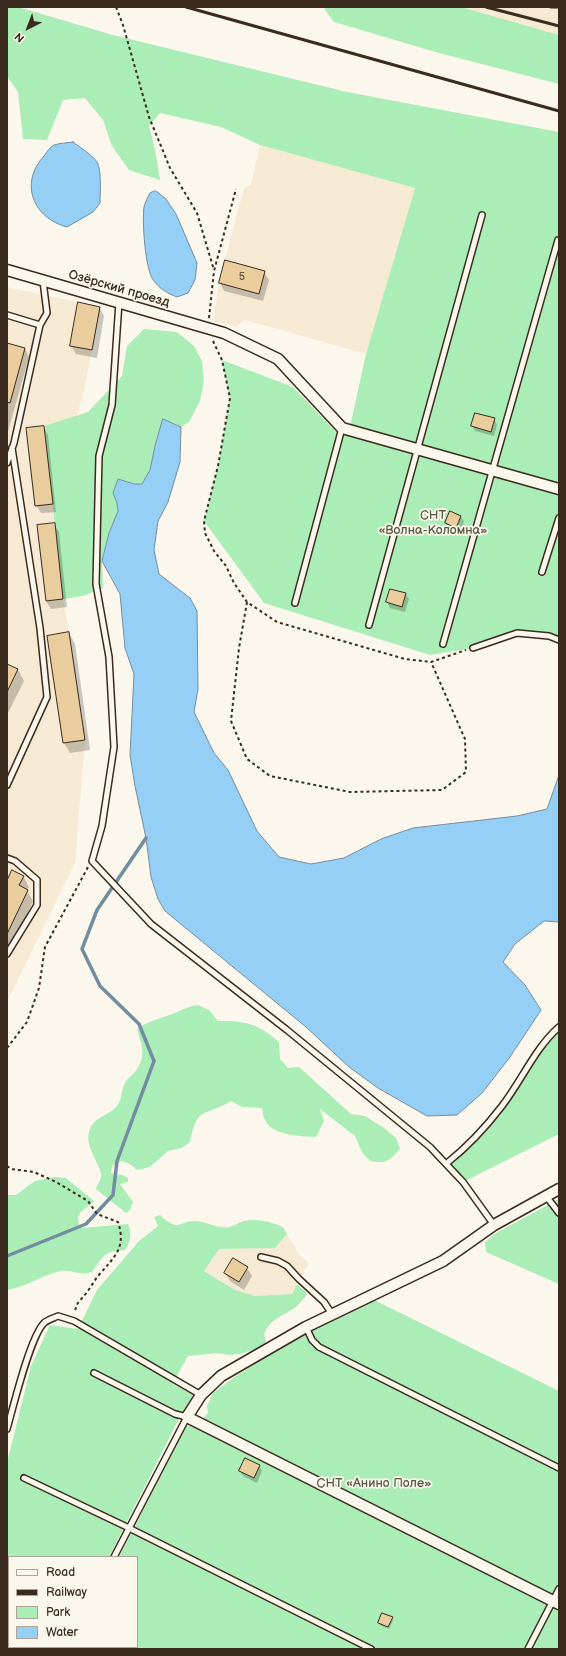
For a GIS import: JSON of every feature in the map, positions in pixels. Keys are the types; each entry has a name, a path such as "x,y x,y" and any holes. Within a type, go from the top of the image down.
{"street":[{"name":"Озёрский проезд","path":"7,270 224,333 278,359 342,428"},
{"path":"342,428 559,489"},
{"path":"556,1602 187,1417 201,1395 221,1376 306,1326 443,1261 494,1225 559,1189"}],"lane":[{"path":"369,625 482,215"},
{"path":"443,644 558,240"},
{"path":"7,463 12,448 40,325 47,313 42,280"},
{"path":"119,302 112,405 99,456 96,584 109,657 114,748 102,826 92,861 151,924 287,1030 430,1147 463,1182 494,1225"},
{"path":"7,315 40,325"},
{"path":"295,603 342,428"},
{"path":"7,785 47,697 40,628 12,448"},
{"path":"542,572 559,518"},
{"path":"473,648 516,633 549,636 559,640"},
{"path":"7,858 15,861 38,880 37,905 7,954"},
{"path":"447,1164 462,1150 502,1106 548,1036 559,1027"},
{"path":"546,1196 559,1213"},
{"path":"261,1257 278,1261 287,1266 324,1302 332,1314"},
{"path":"7,1429 28,1359 38,1332 44,1322 58,1316 74,1321 201,1395"},
{"path":"306,1326 312,1340 319,1347 559,1468"},
{"path":"94,1373 175,1414 187,1417 115,1556"},
{"path":"24,1478 129,1528 371,1649"},
{"path":"528,1649 556,1602 559,1589"}],"path":[{"path":"116,7 123,25 149,117 170,168 197,213 214,271"},
{"path":"236,189 214,271 208,328 222,360 230,398 218,466 204,521 205,533 214,551 226,566 234,583 247,602 277,622 405,659 431,662 473,648"},
{"path":"247,602 239,648 231,720 248,759 270,776 350,792 442,790 466,772 465,739 431,662"},
{"path":"7,1048 27,1022 39,988 45,947 92,861"},
{"path":"7,1166 12,1169 34,1172 56,1182 88,1201 96,1214 118,1222 122,1233 118,1254 98,1276 86,1294 76,1304 74,1321"}],"shaded area":[{"path":"461,7 559,7 559,35"},
{"path":"260,145 415,188 366,354 245,320 236,327 213,321 219,283 244,188 251,184"},
{"path":"7,287 100,307 84,390 77,416 44,426 63,599 85,740 75,863 7,1002"},
{"path":"287,1234 299,1255 309,1263 292,1294 255,1296 235,1290 204,1271 219,1249 275,1248"}],"green space":[{"name":"СНТ «Волна-Коломна»","path":"7,7 18,7 113,35 347,92 559,132 559,640 517,633 473,648 430,655 264,603 204,521 218,466 230,398 222,360 293,387 341,437 350,427 366,354 415,188 260,145 221,127 160,113 149,126 155,149 160,180 129,170 112,146 103,120 85,98 63,100 47,140 23,139 18,92 7,76"},
{"path":"323,7 461,7 559,35 559,84 439,53 334,22"},
{"path":"144,329 177,332 194,346 202,361 204,380 200,401 189,422 181,427 164,419 155,446 150,470 142,484 134,484 118,479 113,493 118,511 109,533 102,561 103,588 83,596 63,599 44,426 88,412 122,376 127,346"},
{"path":"198,1005 209,1010 218,1021 251,1024 264,1031 279,1042 280,1059 288,1068 299,1067 351,1114 365,1116 384,1128 396,1138 400,1149 387,1161 370,1161 362,1152 355,1136 320,1109 324,1121 316,1137 303,1136 288,1134 274,1129 265,1120 262,1108 242,1107 231,1101 199,1117 193,1130 190,1142 182,1148 168,1151 150,1167 137,1170 130,1164 122,1161 112,1166 111,1173 128,1178 128,1182 120,1184 133,1202 130,1210 126,1213 96,1189 101,1179 101,1175 90,1148 88,1137 89,1132 93,1123 118,1105 125,1083 139,1066 142,1051 137,1029 154,1020"},
{"path":"559,1027 559,1134 463,1182 447,1163 502,1106 548,1036"},
{"path":"55,1177 66,1178 94,1201 79,1215 78,1219 81,1228 128,1224 130,1231 129,1244 125,1250 108,1253 105,1255 92,1272 82,1273 61,1271 7,1290 7,1195 16,1195 35,1181"},
{"path":"559,1199 559,1284 486,1252 485,1242 496,1233"},
{"name":"СНТ «Анино Поле»","path":"160,1215 171,1224 175,1225 196,1221 225,1227 244,1221 259,1220 283,1227 287,1234 275,1248 219,1249 204,1271 235,1290 255,1296 292,1294 297,1284 305,1291 307,1295 296,1307 270,1324 264,1334 266,1342 262,1347 240,1354 229,1355 217,1353 188,1356 173,1384 193,1395 184,1409 110,1556 8,1556 8,1648 138,1648 138,1556 120,1556 187,1425 195,1427 208,1413 207,1406 213,1393 236,1376 302,1334 374,1300 559,1391 559,1649 7,1649 7,1463 31,1366 50,1325 78,1329 97,1290 139,1241 158,1226 154,1217"}],"water":[{"path":"73,142 95,159 99,166 100,203 93,212 67,227 55,222 38,208 33,198 31,188 32,177 36,166 50,148 56,144"},
{"path":"156,191 166,199 176,214 197,263 195,280 188,293 177,297 156,284 151,276 146,257 143,223 144,207 150,193"},
{"path":"163,419 181,427 180,462 168,502 158,521 154,550 159,574 190,598 197,611 198,689 194,712 214,753 228,770 257,831 279,857 311,864 344,858 381,839 413,828 517,816 547,809 559,775 559,922 544,921 515,944 503,962 525,985 541,1010 510,1057 482,1093 457,1115 427,1116 378,1088 349,1067 306,1027 165,911 158,899 151,877 146,838 130,755 134,674 125,648 120,594 102,561 109,533 118,511 113,493 118,479 134,484 142,484 150,470"}],"building":[{"path":"225,260 265,271 259,294 219,283"},
{"path":"78,302 100,307 92,350 70,346"},
{"path":"7,343 25,348 10,403 7,402"},
{"path":"475,413 495,418 491,432 471,426"},
{"path":"44,426 53,504 35,506 26,428"},
{"path":"450,511 461,516 456,528 445,523"},
{"path":"55,523 63,599 46,601 37,525"},
{"path":"390,589 406,593 402,607 386,602"},
{"path":"69,632 85,740 63,743 47,636"},
{"path":"7,664 18,669 7,692"},
{"path":"12,870 24,876 19,885 28,890 7,934 7,881"},
{"path":"233,1258 248,1267 239,1282 224,1273"},
{"path":"245,1458 260,1465 254,1478 239,1471"},
{"path":"382,1613 393,1617 388,1627 378,1623"}],"waterway":[{"path":"7,1256 86,1224 113,1195 117,1161 154,1061 139,1024 100,986 82,949 97,910 146,838"}],"railway":[{"path":"186,7 559,111"},
{"path":"486,7 559,26"},
{"path":"551,7 559,7"}]}
